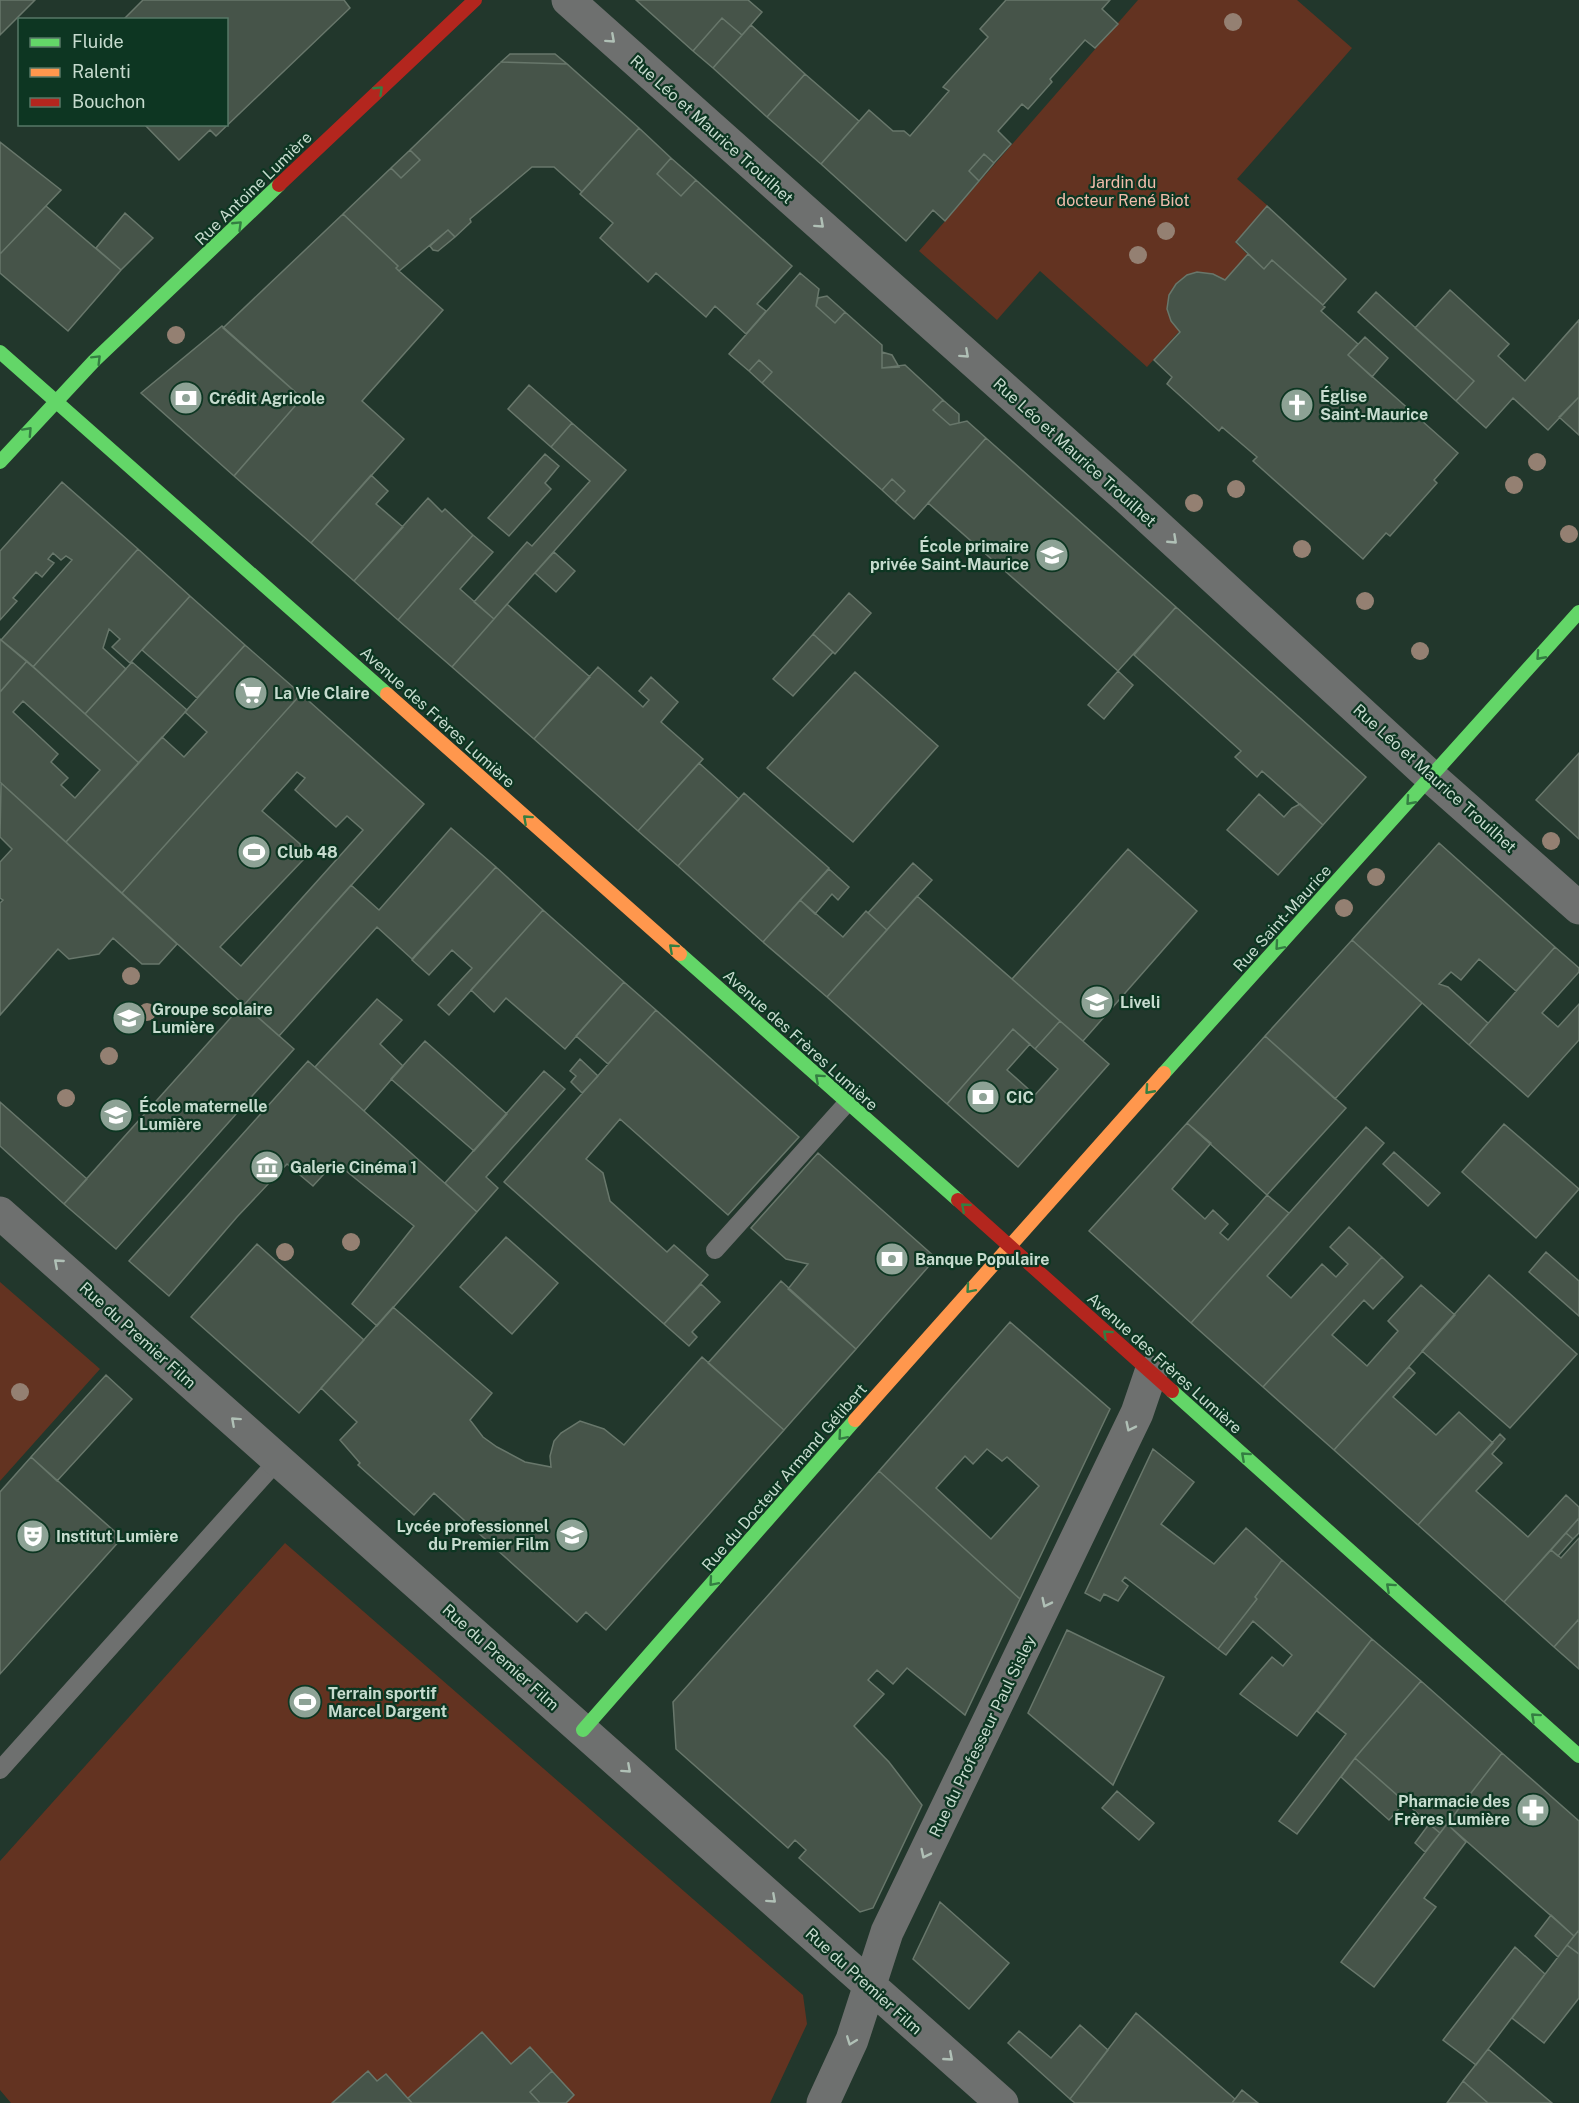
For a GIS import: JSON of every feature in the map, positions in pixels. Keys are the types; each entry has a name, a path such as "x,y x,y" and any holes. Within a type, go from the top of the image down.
{"street":[{"name":"Rue Antoine Lumière","path":"0,462 103,353 475,0"},
{"name":"Rue Léo et Maurice Trouilhet","path":"568,0 1127,498 1431,777 1579,908"},
{"name":"Avenue des Frères Lumière","path":"0,352 1009,1245 1579,1756"},
{"name":"Rue Saint-Maurice","path":"1009,1245 1579,612"},
{"name":"Rue du Premier Film","path":"0,1213 1002,2103"},
{"name":"Rue du Docteur Armand Gélibert","path":"584,1730 1009,1245"},
{"name":"Rue du Professeur Paul Sisley","path":"823,2103 852,2040 887,1932 1137,1413 1151,1372"}],"lane":[{"path":"715,1250 847,1103"},
{"path":"0,1770 279,1460"}],"green space":[{"name":"Jardin du docteur René Biot","path":"1138,0 1297,0 1352,48 1237,179 1268,206 1235,242 1248,255 1147,367 1040,271 997,320 919,251"},
{"path":"0,1282 100,1369 0,1481"},
{"name":"Terrain sportif Marcel Dargent","path":"285,1543 803,1995 807,2024 770,2103 11,2103 0,2090 0,1861"}],"building":[{"path":"0,0 35,0 0,35"},
{"path":"143,0 344,0 350,8 228,125 228,18 125,18"},
{"path":"636,0 748,0 762,12 742,35 722,18 693,51"},
{"path":"1006,0 1110,0 1102,9 1118,24 1095,48 1085,40 1050,79 1052,82 1028,109 1022,104 998,131 1011,144 994,163 984,154 969,171 979,181 945,221 933,210 906,241 821,164 869,110 893,131 904,131 910,136 949,91 943,87 988,37 980,29"},
{"path":"722,18 742,35 713,68 693,51"},
{"path":"751,25 805,74 767,117 713,68"},
{"path":"510,54 555,54 567,64 501,62"},
{"path":"501,62 567,64 639,128 582,192 554,167 532,167 470,219 471,222 455,237 448,230 399,271 396,268 398,266 343,214 391,168 401,178 420,160 410,150"},
{"path":"805,74 859,121 821,164 767,117"},
{"path":"146,126 226,126 216,136 210,130 179,160"},
{"path":"639,128 671,158 657,174 681,196 696,180 792,266 757,304 766,311 746,334 715,306 706,317 656,273 648,282 600,238 613,223 580,194"},
{"path":"0,142 61,190 0,254"},
{"path":"410,150 420,160 401,178 391,168"},
{"path":"984,154 994,163 979,181 969,171"},
{"path":"671,158 696,180 681,196 657,174"},
{"path":"46,206 121,270 68,331 0,273 0,254"},
{"path":"1267,206 1346,279 1323,305 1272,260 1264,269 1236,242"},
{"path":"125,213 153,238 121,270 96,248"},
{"path":"343,214 398,266 396,268 399,271 443,310 362,401 404,439 311,543 234,476 302,398 223,328"},
{"path":"448,230 455,237 438,251 433,250 430,246"},
{"name":"Église Saint-Maurice","path":"1248,254 1264,269 1272,260 1325,307 1321,311 1358,344 1348,355 1458,453 1434,480 1437,483 1390,536 1386,533 1363,559 1253,461 1257,457 1222,427 1219,431 1167,384 1172,377 1154,360 1180,332 1171,321 1167,309 1169,295 1176,284 1187,275 1197,272 1213,274 1225,280"},
{"path":"800,273 819,289 816,306 835,323 845,312 882,345 882,368 905,365 943,400 933,410 950,425 967,421 986,438 914,519 895,502 905,491 892,479 882,490 762,383 772,372 759,360 749,371 729,354"},
{"path":"1450,290 1509,344 1498,356 1525,381 1579,320 1579,397 1548,430 1513,398 1486,428 1456,401 1474,381 1415,328"},
{"path":"1376,292 1474,381 1456,401 1358,312"},
{"path":"827,296 845,312 835,323 816,306 818,298"},
{"path":"222,326 302,398 234,476 141,393"},
{"path":"1365,337 1388,358 1372,377 1348,355"},
{"path":"882,352 892,355 899,367 882,368"},
{"path":"759,360 772,372 762,383 749,371"},
{"path":"529,385 572,423 551,447 508,409"},
{"path":"1579,397 1579,435 1559,417"},
{"path":"943,400 959,414 959,423 950,425 933,410"},
{"path":"572,423 626,470 494,619 474,602 527,542 532,546 590,481 551,447"},
{"name":"École primaire privée Saint-Maurice","path":"986,438 1176,607 1118,671 928,503"},
{"path":"545,454 559,466 545,483 551,489 509,536 488,518"},
{"path":"371,475 388,491 376,504 403,527 354,581 311,543"},
{"path":"892,479 905,491 895,502 882,490"},
{"path":"62,482 138,549 33,667 1,640 72,560 66,556 61,560 53,553 48,559 54,563 42,577 36,572 13,598 17,601 0,620 0,551"},
{"path":"428,498 442,512 445,509 473,535 398,620 354,581"},
{"path":"473,535 493,552 460,589 494,619 452,667 398,620"},
{"path":"138,549 190,596 130,663 112,647 120,639 109,629 103,648 126,669 85,714 33,667"},
{"path":"554,552 575,571 556,592 535,573"},
{"path":"849,593 871,613 835,654 813,634"},
{"path":"190,596 245,645 197,698 142,650"},
{"path":"507,604 590,677 534,739 452,667"},
{"path":"1176,607 1366,777 1323,825 1262,771 1257,777 1235,757 1241,751 1134,655"},
{"path":"813,634 833,652 793,696 773,679"},
{"path":"0,639 27,661 0,692"},
{"path":"245,645 301,694 122,893 66,842 162,737 184,757 207,732 185,712"},
{"path":"27,661 139,763 66,842 0,782 0,692","holes":["23,701 100,770 75,798 61,785 68,778 51,762 58,754 13,712"]},
{"path":"132,662 187,710 139,763 85,714"},
{"path":"598,667 643,707 649,700 639,691 651,677 678,702 661,722 703,759 638,831 534,739"},
{"path":"1118,671 1133,685 1104,719 1088,705"},
{"path":"855,672 938,746 853,842 767,768"},
{"path":"301,694 424,804 244,1005 122,893","holes":["297,772 305,778 295,790 336,827 347,816 363,830 241,966 220,947 303,860 300,844 262,811"]},
{"path":"1579,753 1579,839 1536,800"},
{"path":"699,763 739,799 678,866 638,831"},
{"path":"1,783 177,944 159,964 142,964 113,938 99,954 69,959 58,949 0,1015 0,903 3,900 0,898 0,862 12,849 0,837"},
{"path":"744,793 829,868 763,942 678,866"},
{"path":"1259,794 1284,817 1292,808 1300,804 1323,825 1278,875 1227,830"},
{"path":"451,828 496,867 412,959 377,927 279,1036 244,1005 351,885 379,910"},
{"path":"1439,843 1555,947 1516,991 1479,959 1461,980 1451,972 1439,984 1448,987 1488,1023 1469,1045 1352,940"},
{"path":"1128,849 1197,911 1083,1041 1012,979"},
{"path":"913,863 932,880 887,930 868,913"},
{"path":"496,867 543,910 449,1015 438,1005 472,968 452,950 429,975 412,960"},
{"path":"829,869 849,887 838,900 832,894 815,914 800,900"},
{"path":"917,896 1060,1021 1035,1049 1013,1029 947,1104 827,997"},
{"path":"800,900 843,937 866,911 887,930 827,997 763,942"},
{"path":"543,910 624,982 565,1049 506,998 494,1012 471,990"},
{"path":"1352,940 1422,1003 1335,1099 1265,1036"},
{"path":"1555,947 1579,968 1579,972 1542,1013 1558,1027 1579,1004 1579,1040 1528,1097 1469,1045"},
{"path":"624,982 656,1010 608,1064 576,1036"},
{"path":"377,999 402,1020 380,1044 403,1066 364,1111 315,1067"},
{"path":"243,1004 294,1049 116,1249 64,1204"},
{"path":"656,1010 799,1137 728,1215 620,1119 586,1159 603,1173 610,1201 667,1252 674,1245 708,1275 664,1324 504,1182"},
{"path":"1060,1021 1109,1064 1018,1167 947,1104 1013,1029 1030,1044 1007,1070 1035,1095 1058,1069 1035,1049"},
{"path":"1265,1036 1346,1108 1267,1195 1187,1123"},
{"path":"425,1041 507,1114 474,1151 391,1079"},
{"path":"580,1059 598,1076 582,1093 571,1082 576,1076 570,1071"},
{"path":"308,1061 477,1212 377,1326 352,1304 414,1226 335,1162 313,1186 287,1164 237,1217 169,1296 129,1261"},
{"path":"544,1071 565,1089 486,1177 498,1188 477,1212 445,1183"},
{"path":"0,1102 87,1179 64,1204 0,1146"},
{"path":"1187,1123 1211,1143 1172,1189 1205,1219 1213,1210 1228,1224 1220,1233 1228,1240 1267,1195 1289,1213 1191,1323 1089,1231"},
{"path":"1504,1124 1579,1189 1536,1238 1462,1172"},
{"path":"1366,1127 1384,1143 1267,1276 1291,1298 1322,1264 1336,1277 1348,1264 1330,1247 1349,1227 1382,1257 1263,1387 1191,1323"},
{"path":"1394,1152 1440,1193 1428,1206 1383,1164"},
{"path":"818,1153 936,1258 856,1349 788,1289 808,1264 786,1259 751,1228"},
{"path":"506,1237 558,1283 512,1334 460,1287"},
{"path":"257,1244 364,1340 299,1413 191,1317"},
{"path":"1546,1252 1579,1281 1579,1316 1529,1272"},
{"path":"1382,1257 1403,1277 1373,1309 1364,1300 1332,1335 1367,1366 1398,1331 1388,1321 1421,1285 1455,1315 1334,1450 1263,1387"},
{"path":"1489,1275 1577,1354 1510,1428 1422,1351"},
{"path":"781,1281 856,1349 784,1430 708,1363"},
{"path":"701,1284 720,1302 692,1332 697,1337 689,1346 664,1324"},
{"path":"393,1307 492,1393 470,1420 483,1437 525,1462 551,1467 550,1456 554,1441 561,1433 580,1421 604,1429 624,1445 702,1357 784,1430 606,1630 586,1612 577,1622 434,1493 414,1515 358,1465 360,1463 340,1440 357,1422 321,1388"},
{"path":"1010,1322 1110,1409 1020,1599 879,1471","holes":["987,1449 1002,1461 1007,1457 1039,1486 991,1539 936,1488 965,1456 973,1464"]},
{"path":"1409,1367 1415,1373 1393,1397 1436,1435 1459,1412 1493,1443 1418,1525 1334,1450"},
{"path":"106,1375 132,1399 57,1481 31,1457"},
{"path":"1500,1434 1505,1439 1492,1454 1502,1463 1476,1491 1528,1537 1566,1495 1579,1507 1579,1518 1504,1602 1418,1525"},
{"path":"1153,1449 1194,1482 1161,1524 1214,1564 1246,1528 1282,1560 1255,1597 1257,1599 1218,1649 1125,1577 1122,1581 1128,1586 1118,1601 1104,1594 1100,1601 1085,1593"},
{"path":"31,1457 122,1538 0,1674 0,1492"},
{"path":"879,1471 1020,1599 965,1715 907,1668 893,1684 877,1670 868,1680 884,1694 854,1726 889,1762 922,1805 873,1908 860,1912 799,1858 806,1850 795,1840 788,1848 676,1749 673,1702"},
{"path":"1579,1518 1579,1533 1573,1539 1566,1533"},
{"path":"1566,1533 1573,1539 1558,1556 1551,1550"},
{"path":"1579,1538 1579,1619 1554,1647 1504,1602 1551,1550 1561,1558"},
{"path":"1282,1560 1372,1639 1297,1736 1240,1694 1272,1657 1283,1666 1292,1655 1253,1621 1226,1655 1218,1649 1257,1599 1255,1597"},
{"path":"1579,1619 1579,1669 1554,1647"},
{"path":"1067,1630 1164,1677 1113,1785 1028,1713"},
{"path":"1372,1639 1421,1681 1355,1758 1297,1834 1279,1821 1346,1734 1317,1711"},
{"path":"1421,1681 1502,1753 1440,1833 1355,1758"},
{"path":"1502,1753 1579,1821 1579,1930 1574,1936 1447,1824"},
{"path":"1355,1758 1405,1802 1389,1820 1341,1777"},
{"path":"1117,1791 1154,1823 1139,1840 1102,1808"},
{"path":"1429,1824 1440,1833 1425,1852 1415,1843"},
{"path":"1447,1824 1466,1842 1424,1898 1436,1907 1374,1987 1341,1962"},
{"path":"940,1902 1009,1963 969,2009 913,1959"},
{"path":"1551,1915 1574,1936 1558,1957 1535,1936"},
{"path":"1579,1930 1579,1954 1567,1945"},
{"path":"1567,1945 1579,1954 1579,1998 1544,2043 1512,2018"},
{"path":"1515,1947 1545,1974 1476,2065 1443,2040"},
{"path":"1136,2013 1235,2099 1232,2103 1075,2103 1070,2099"},
{"path":"1080,2025 1108,2050 1070,2099 1008,2043 1019,2031 1051,2058"},
{"path":"482,2032 511,2064 530,2047 552,2071 530,2092 540,2103 412,2103 408,2098"},
{"path":"1488,2049 1552,2103 1488,2103 1463,2081"},
{"path":"368,2071 377,2081 386,2074 412,2103 332,2103"},
{"path":"552,2071 574,2095 566,2103 540,2103 530,2092"},
{"path":"1463,2081 1488,2103 1447,2103"},
{"path":"1242,2090 1258,2103 1232,2103"}],"traffic: fast":[{"path":"0,462 94,361 279,185"},
{"path":"0,352 387,694"},
{"path":"1164,1073 1579,612"},
{"path":"680,954 958,1200"},
{"path":"1172,1391 1579,1756"},
{"path":"583,1730 855,1420"}],"traffic: slow":[{"path":"387,694 680,954"},
{"path":"855,1420 1164,1073"}],"traffic: jam":[{"path":"279,185 475,0"},
{"path":"958,1200 1172,1391"}],"place":[{"name":"Crédit Agricole","path":"186,398"},
{"name":"Église Saint-Maurice","path":"1297,405"},
{"name":"École primaire privée Saint-Maurice","path":"1052,555"},
{"name":"La Vie Claire","path":"251,693"},
{"name":"Club 48","path":"254,852"},
{"name":"Liveli","path":"1097,1002"},
{"name":"Groupe scolaire Lumière","path":"129,1018"},
{"name":"CIC","path":"983,1097"},
{"name":"École maternelle Lumière","path":"116,1115"},
{"name":"Galerie Cinéma 1","path":"267,1167"},
{"name":"Banque Populaire","path":"892,1259"},
{"name":"Lycée professionnel du Premier Film","path":"572,1535"},
{"name":"Institut Lumière","path":"33,1536"},
{"name":"Terrain sportif Marcel Dargent","path":"305,1702"},
{"name":"Pharmacie des Frères Lumière","path":"1533,1810"}]}
